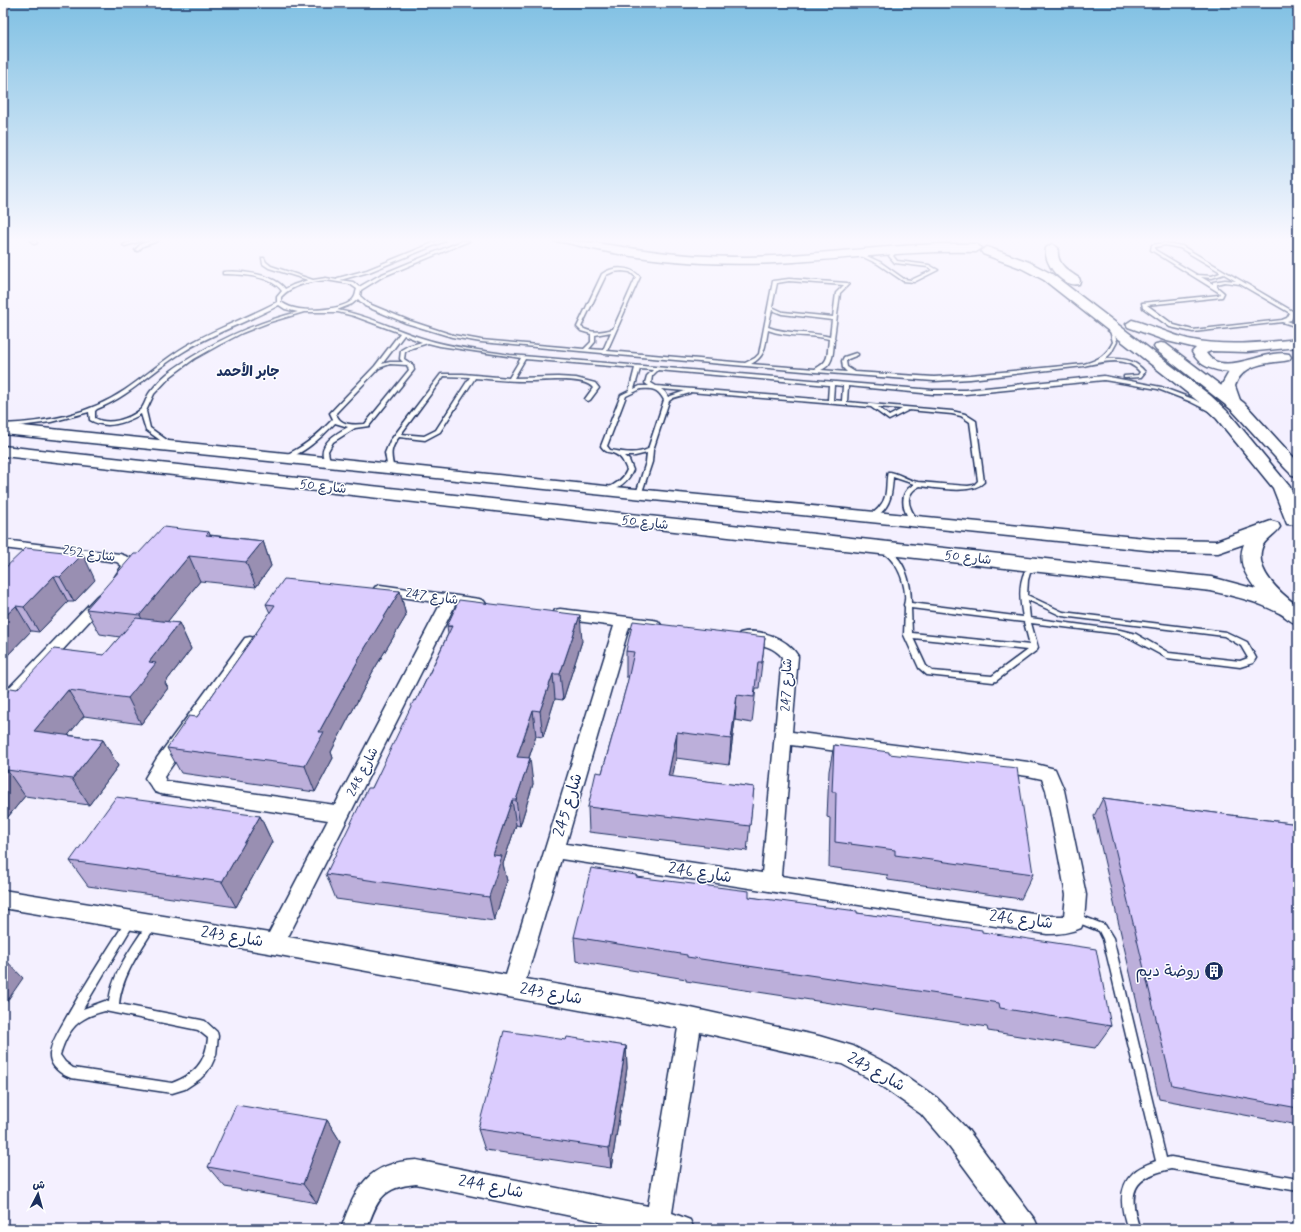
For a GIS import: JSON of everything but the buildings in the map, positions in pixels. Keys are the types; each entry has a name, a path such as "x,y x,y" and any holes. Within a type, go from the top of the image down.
{"main road":[{"path":"1077,298 1204,399 1223,416 1280,487 1296,520"},
{"path":"1098,298 1234,403 1249,417 1290,464 1298,471"},
{"name":"شارع 50","path":"3,427 181,448 391,470 870,518 1195,547 1218,547 1271,527 1296,520"},
{"name":"شارع 50","path":"3,451 881,549 1211,584 1244,592 1291,612"},
{"path":"1271,527 1261,533 1254,541 1251,550 1251,560 1254,571 1261,583 1291,612"}],"street":[{"path":"1132,324 1166,336 1210,347 1239,348 1298,343"},
{"path":"1210,347 1200,350 1200,355 1205,360 1222,367 1240,368 1261,360 1298,356"},
{"path":"1234,403 1228,386 1232,376 1240,368"},
{"name":"شارع 252","path":"3,544 109,555 126,561 129,566 126,573 3,704"},
{"name":"شارع 247","path":"364,588 490,605"},
{"name":"شارع 248","path":"274,944 342,814 450,600"},
{"path":"545,612 671,627"},
{"name":"شارع 245","path":"513,988 623,622"},
{"path":"258,631 163,763 154,778 161,787 342,814"},
{"name":"شارع 247","path":"734,635 765,639 777,643 786,649 790,656 785,738 771,883"},
{"path":"785,738 1028,769 1049,774 1055,790 1076,895 1075,917"},
{"name":"شارع 246","path":"554,850 1047,925 1065,925 1074,921 1075,917"},
{"name":"شارع 243","path":"3,899 274,944 691,1019 845,1054 882,1073 929,1106 958,1139 1026,1229"},
{"name":"شارع 244","path":"354,1229 362,1206 373,1188 387,1176 400,1172 416,1172 670,1225 691,1019"}],"lane":[{"path":"279,298 279,303"},
{"path":"324,311 345,305 356,298"},
{"path":"181,448 163,442 150,433 142,419 142,411 149,396 155,388 177,370 206,350 258,325 302,312 338,311 355,315 428,342 465,350 656,369 933,392 965,392 1104,378 1133,378 1139,376 1143,372 1136,365 1122,360 970,377 934,379 855,374 516,346 452,336 408,322 367,305 360,298"},
{"path":"592,298 578,327 584,331 593,333 613,330"},
{"path":"604,353 628,298"},
{"path":"745,365 754,361 760,356 772,298"},
{"path":"814,370 824,367 829,361 837,298"},
{"path":"1189,298 1148,303 1144,305 1172,326 1188,330 1282,321 1289,319 1292,313"},
{"path":"1267,298 1298,317"},
{"path":"279,303 287,309 302,312"},
{"path":"3,427 50,421 95,408 126,391 163,362 188,346 279,303"},
{"path":"770,308 782,313 835,319"},
{"path":"1096,362 1106,356 1115,342 1114,335 1106,321"},
{"path":"1282,321 1298,326"},
{"path":"766,328 774,331 820,336 832,339"},
{"path":"403,333 377,367 333,413 335,420 343,424 354,426 367,425 412,370 402,359 403,352 415,344 428,342"},
{"path":"584,351 593,342 593,333"},
{"path":"855,374 845,368 843,364 846,358 856,354"},
{"path":"511,379 524,357"},
{"path":"377,367 390,362 408,364"},
{"path":"631,391 638,367"},
{"path":"656,369 648,380 652,387 663,393 666,400"},
{"path":"391,470 388,453 397,435 441,375 511,379 551,378 586,381 593,384 596,388 588,399"},
{"path":"397,435 425,438 438,431 473,376"},
{"path":"1104,378 1159,388 1191,400 1223,416"},
{"path":"830,402 832,384"},
{"path":"844,403 846,385"},
{"path":"650,450 638,454 616,453 608,451 604,446 624,395 631,391 652,387 957,413 966,416 973,421 981,482 976,486 968,488 920,484 908,481 890,473 888,499 883,508 870,518"},
{"path":"639,494 649,462 650,450 666,400 671,396 693,390"},
{"path":"868,405 883,412 889,418 909,408"},
{"path":"95,408 92,411 92,418 95,422 106,423 127,419 142,411"},
{"path":"282,458 303,450 316,440 335,420"},
{"path":"330,463 326,460 324,452 328,444 337,436 354,426"},
{"path":"605,491 618,486 628,477 630,470 626,460 616,453"},
{"path":"916,522 907,509 906,503 909,491 920,484"},
{"path":"881,549 902,566 906,578 908,635 923,668 935,674 993,678 1034,648"},
{"path":"1034,648 1024,596 1023,580 1026,572 1048,566"},
{"path":"907,605 1028,619 1120,632 1138,639 1167,655 1240,664 1250,661 1252,658 1244,644 1226,634 1062,614 1024,596"},
{"path":"908,635 1034,648"},
{"path":"1075,917 1102,928 1108,938 1162,1164"},
{"path":"67,1027 80,1015 104,1006 201,1025 214,1036 214,1047 204,1069 184,1085 172,1088 71,1073 58,1063 55,1055 56,1046 67,1027 131,920"},
{"path":"114,1008 115,991 120,977 153,924"},
{"path":"1134,1229 1127,1203 1130,1185 1139,1174 1154,1165 1171,1163 1298,1185"}],"place":[{"name":"روضة ديم","path":"1214,971"}],"district":[{"name":"جابر الأحمد","path":"248,372"}]}
